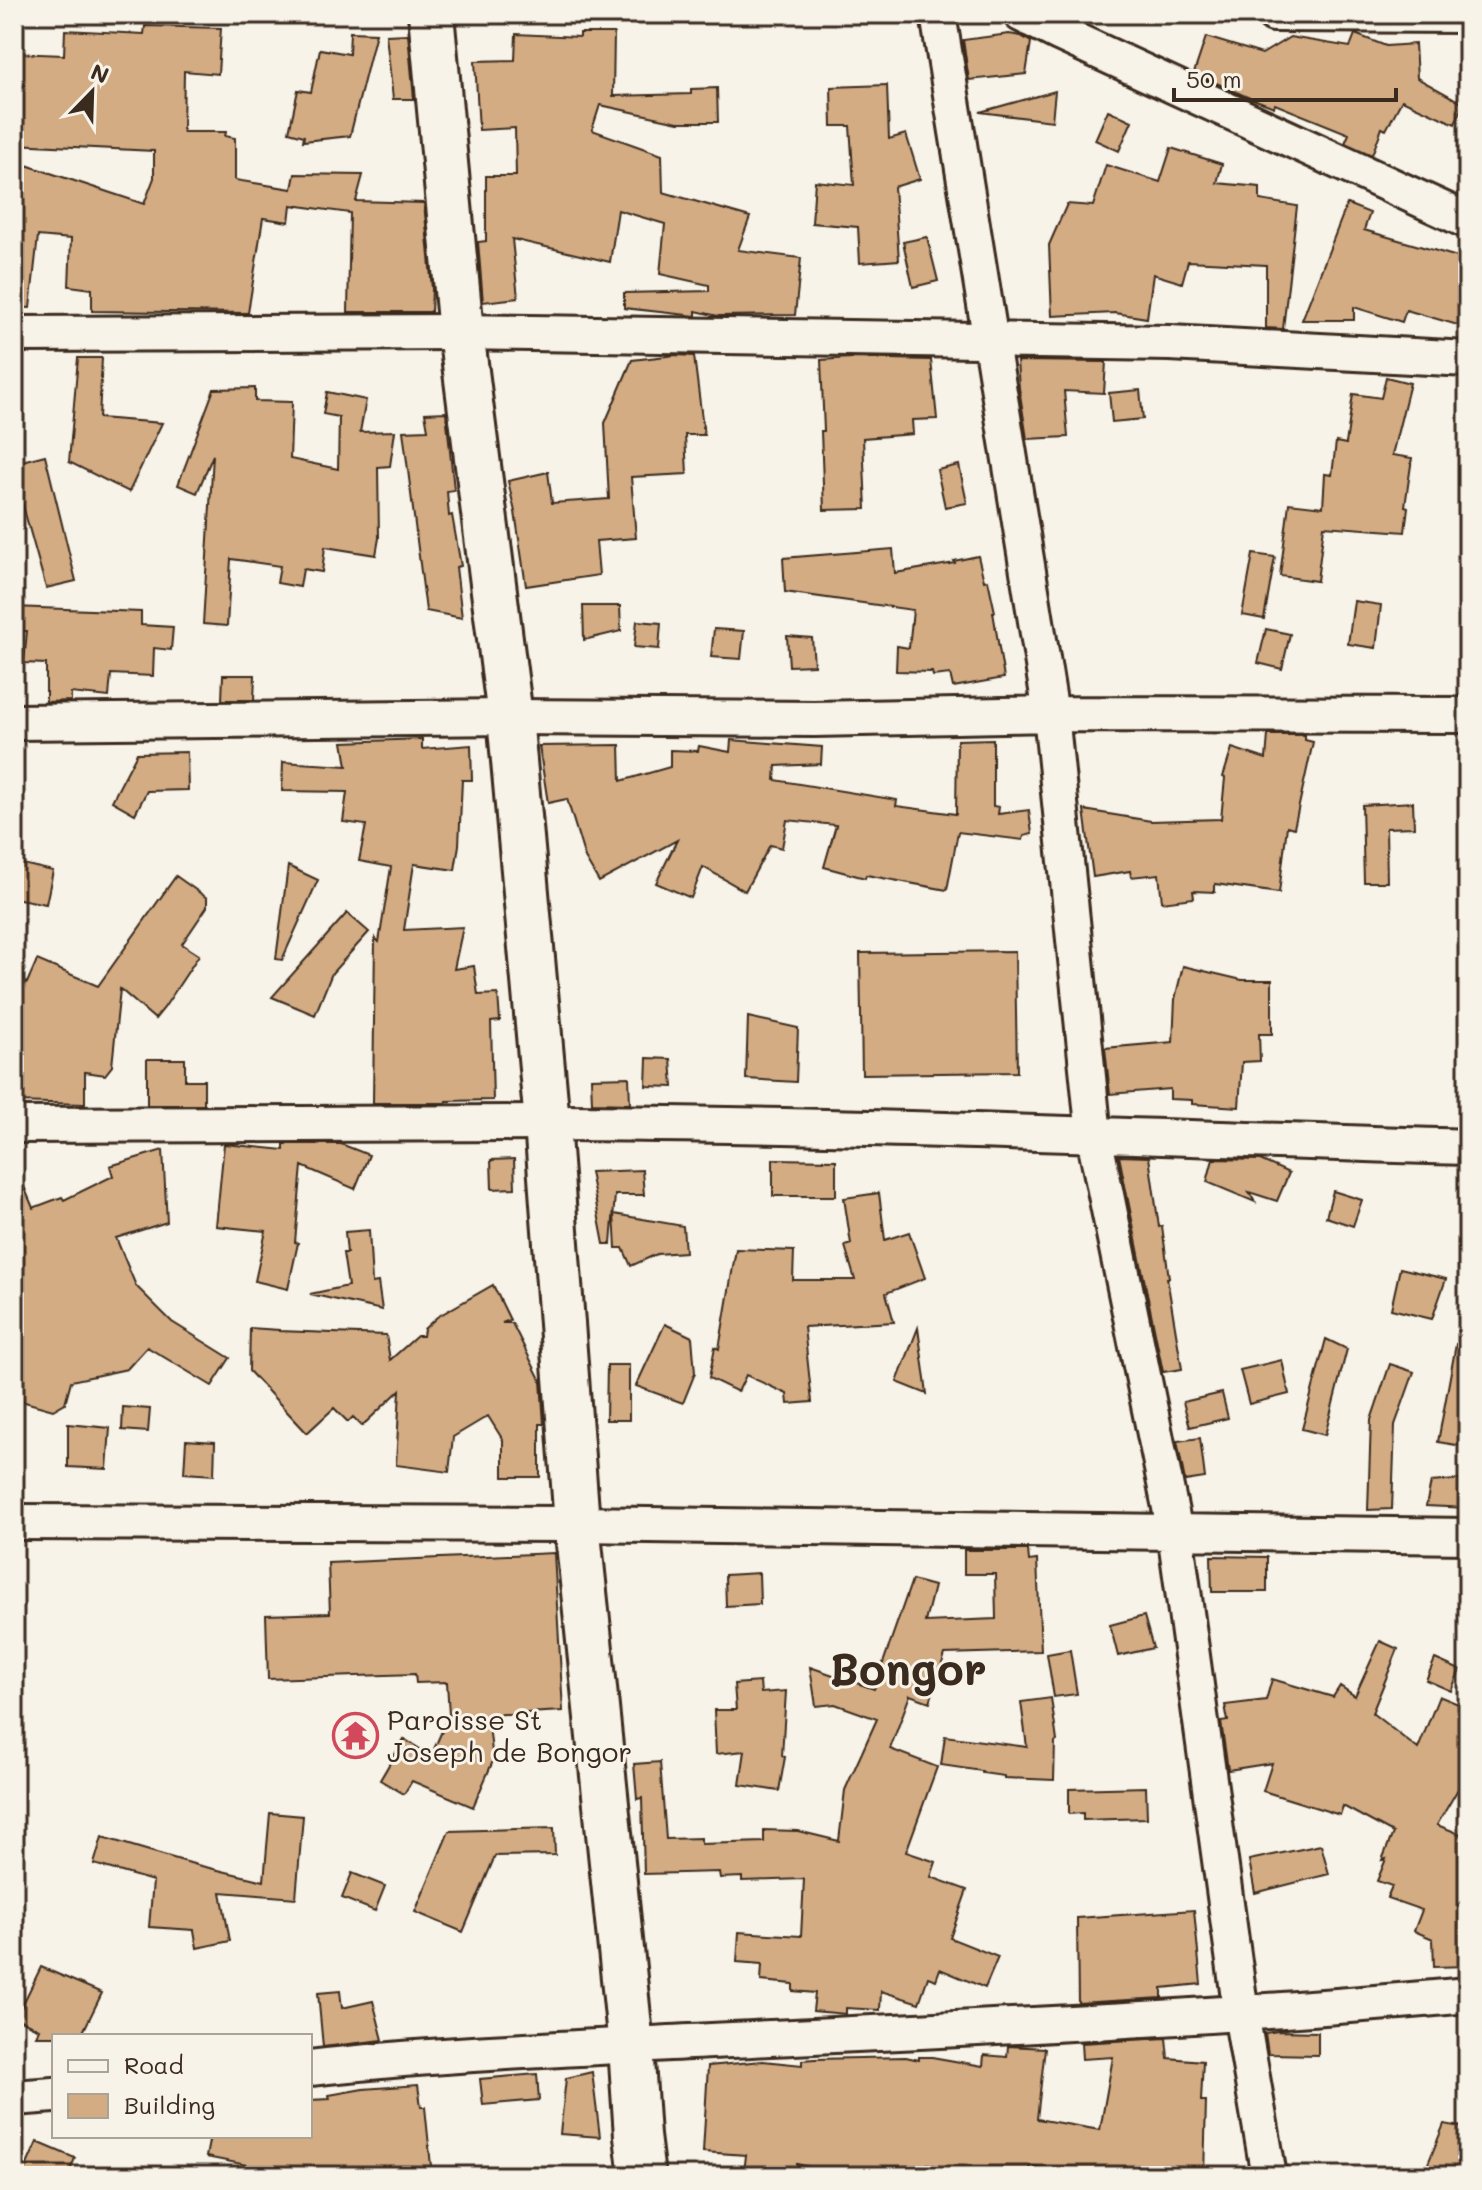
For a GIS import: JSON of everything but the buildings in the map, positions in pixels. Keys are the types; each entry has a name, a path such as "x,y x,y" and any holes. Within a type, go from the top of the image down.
{"street":[{"path":"431,14 461,332 510,717 547,1123 577,1524 642,2176"},
{"path":"938,14 1051,714 1094,1136 1175,1532 1241,2013 1269,2176"},
{"path":"1021,14 1468,221"},
{"path":"1274,14 1468,15"},
{"path":"14,334 461,332 1170,343 1468,359"},
{"path":"14,722 510,717 814,719 1051,714 1468,715"},
{"path":"14,1125 547,1123 857,1128 1468,1147"},
{"path":"14,1522 577,1524 1468,1536"},
{"path":"312,2068 631,2046 1329,2008 1468,1995"},
{"path":"14,2098 52,2095"}],"place":[{"name":"Paroisse St Joseph de Bongor","path":"356,1736"}],"district":[{"name":"Bongor","path":"908,1670"}]}
